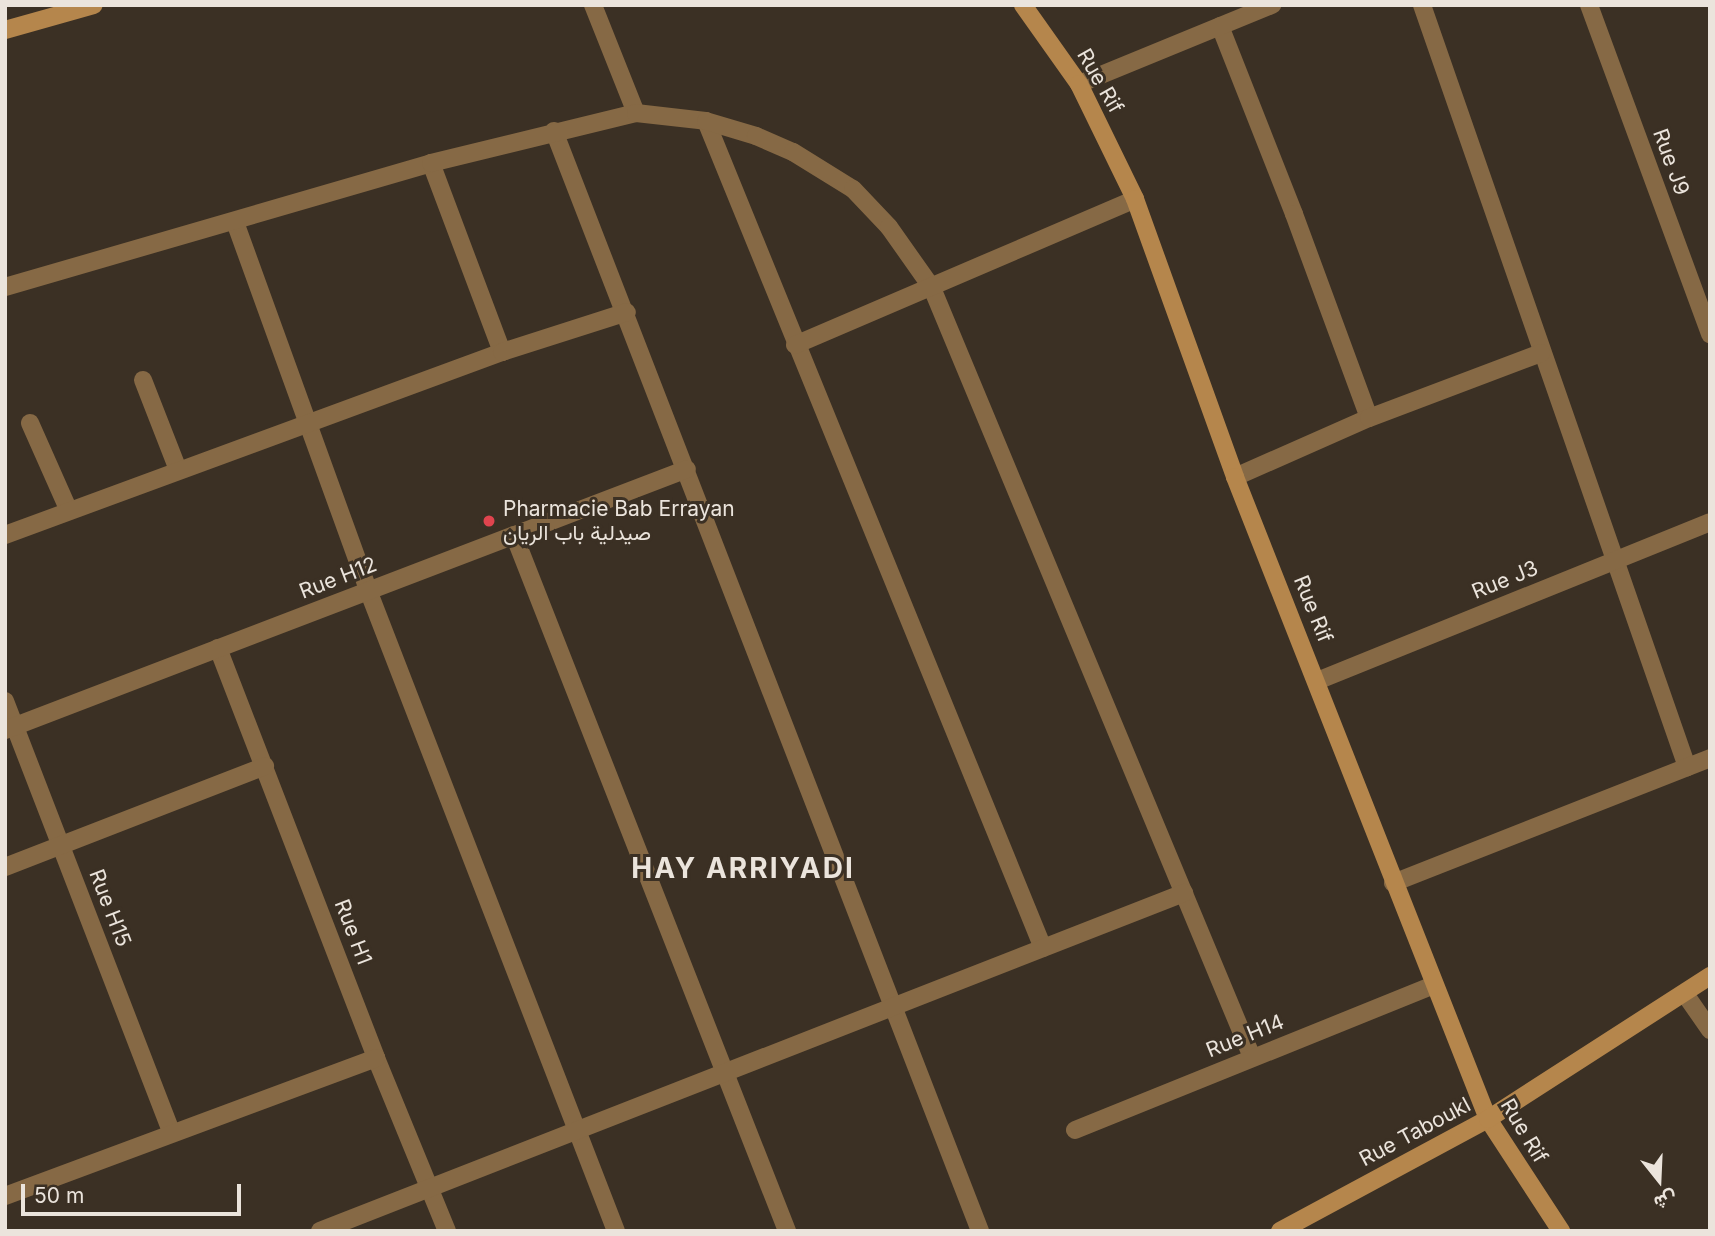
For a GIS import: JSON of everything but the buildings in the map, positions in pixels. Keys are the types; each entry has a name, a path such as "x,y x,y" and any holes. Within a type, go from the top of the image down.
{"street":[{"path":"5,30 94,5"},
{"path":"593,5 636,113"},
{"name":"Rue Rif","path":"1023,5 1079,84 1135,200 1235,477 1488,1119 1561,1231"},
{"path":"1079,84 1272,5"},
{"path":"1422,5 1687,768"},
{"name":"Rue J9","path":"1589,5 1710,334"},
{"path":"1220,26 1294,214 1369,418"},
{"path":"5,287 431,163 636,113 706,121 756,136 793,152 853,189 889,227 932,288 1252,1057"},
{"path":"706,121 795,345 1043,948"},
{"path":"554,131 980,1231"},
{"path":"431,163 502,352"},
{"path":"795,345 1135,200"},
{"path":"235,222 368,590 616,1231"},
{"path":"5,535 502,352 626,312"},
{"path":"1235,477 1369,418 1541,353"},
{"path":"143,380 178,470"},
{"path":"30,423 69,511"},
{"name":"Rue H12","path":"10,728 687,469"},
{"name":"Rue J3","path":"1317,681 1710,522"},
{"path":"514,535 787,1231"},
{"name":"Rue H1","path":"218,648 376,1058 447,1231"},
{"name":"Rue H15","path":"5,701 10,728 61,845 171,1132"},
{"path":"1393,883 1710,758"},
{"path":"5,867 265,766"},
{"path":"320,1231 1184,893"},
{"name":"Rue Taboukl","path":"1280,1231 1299,1226 1488,1119 1710,976"},
{"name":"Rue H14","path":"1075,1130 1433,985"},
{"path":"1685,994 1710,1030"},
{"path":"5,1196 171,1132 376,1058"}],"place":[{"name":"Pharmacie Bab Errayan صيدلية باب الريان","path":"489,521"}],"district":[{"name":"HAY ARRIYADI","path":"743,868"}]}
